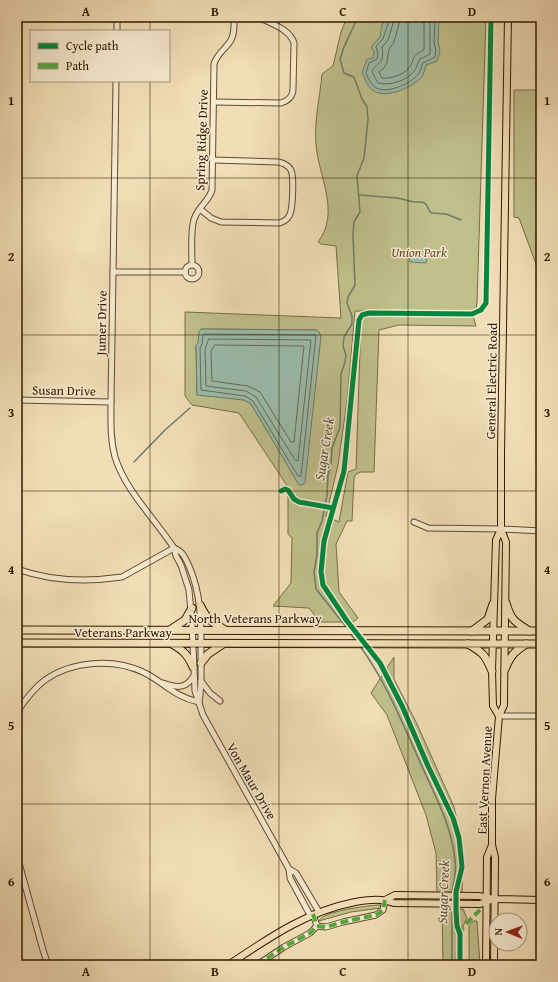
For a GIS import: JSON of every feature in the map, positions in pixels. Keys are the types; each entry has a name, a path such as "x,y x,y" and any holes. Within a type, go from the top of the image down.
{"highway":[{"path":"506,603 513,619 529,631"},
{"path":"472,631 488,619 493,604"},
{"path":"200,605 210,622 225,630"},
{"path":"170,630 185,620 192,608"},
{"name":"North Veterans Parkway","path":"17,630 541,631"},
{"name":"Veterans Parkway","path":"17,643 492,644"},
{"path":"172,644 185,652 193,667"},
{"path":"201,663 208,654 224,644"},
{"path":"468,644 481,651 486,656 492,671"},
{"path":"492,644 541,644"},
{"path":"505,669 510,657 515,651 526,644"}],"main road":[{"name":"General Electric Road","path":"505,644 506,542 501,528 501,452 508,17"},
{"name":"General Electric Road","path":"493,630 496,540 501,528"},
{"name":"East Vernon Avenue","path":"493,630 493,706 499,716"},
{"name":"East Vernon Avenue","path":"494,965 495,857 492,846 492,799 499,716 504,705 505,644"},
{"name":"East Vernon Avenue","path":"486,965 487,857 492,846"},
{"path":"228,965 237,963 287,927 314,914 354,903 385,900 395,895 444,895 486,900 541,900"},
{"path":"385,900 394,903 480,904 486,900"}],"street":[{"path":"117,17 117,30"},
{"name":"Spring Ridge Drive","path":"192,265 194,218 208,199 212,190 214,64 218,54 232,39 234,17"},
{"path":"214,102 281,103 292,96 293,39 287,33 258,17"},
{"name":"Jumer Drive","path":"116,82 111,402 112,445 121,472 174,548 188,583 192,608 193,630"},
{"path":"200,209 211,218 221,222 279,223 287,219 291,212 292,174 288,166 285,164 278,162 212,160"},
{"path":"192,265 198,268 200,272 198,277 193,279 189,278 185,272 186,268 192,265"},
{"path":"113,272 185,272"},
{"name":"Susan Drive","path":"17,400 111,402"},
{"path":"414,522 428,528 501,528 541,531"},
{"path":"17,569 30,574 56,579 93,580 122,577 174,548"},
{"name":"Jumer Drive","path":"174,548 180,550 195,581 200,605 201,644"},
{"name":"Von Maur Drive","path":"193,630 193,677 196,697 199,702 202,715 290,869 296,873 314,914"},
{"name":"Von Maur Drive","path":"199,702 201,681 201,644"},
{"path":"17,712 33,690 45,680 61,672 85,665 118,664 142,672 187,700 199,702"},
{"path":"158,681 180,687 188,683 193,677"},
{"path":"201,681 210,693 220,701"},
{"path":"499,716 541,716"},
{"path":"17,856 20,876 48,965"},
{"name":"Von Maur Drive","path":"290,869 290,878 314,914"},
{"path":"317,926 326,927 344,921 376,915 383,910 385,900"},
{"path":"314,914 317,926"},
{"path":"257,965 285,946 310,933 317,926"}],"green space":[{"name":"Union Park","path":"347,17 486,17 476,308 468,313 355,311 347,401 338,465 326,516 339,522 348,472 356,469 361,321 367,315 473,316 476,326 399,325 379,330 374,472 361,472 356,474 354,478 352,521 347,521 336,544 339,592 358,618 353,622 320,622 309,608 273,606 291,583 292,538 288,534 288,487 239,413 192,405 185,396 185,312 341,318 336,246 321,244 318,242 325,230 328,219 328,206 316,144 316,118 322,74 333,66 341,32","holes":["202,329 316,330 319,332 299,484 251,404 244,400 197,394 196,346 198,344"]},
{"path":"514,90 541,90 541,272 539,272 519,218 514,217"},
{"path":"394,657 394,679 417,724 454,807 462,841 462,892 437,893 436,853 426,815 387,715 371,693"},
{"path":"380,905 381,908 351,912 319,921 322,917 328,914"},
{"path":"442,909 463,909 467,918 457,939 456,965 443,965"},
{"path":"473,921 477,921 480,965 469,965 469,926"}],"water":[{"path":"386,17 439,17 438,42 440,51 437,61 426,65 422,77 413,85 400,91 386,94 372,90 362,73 367,59 373,58 374,52 371,47 380,37 382,25"},
{"path":"409,255 427,256 426,263 410,262"},
{"path":"201,329 316,330 319,332 321,336 305,483 302,485 299,485 251,404 244,400 197,395 196,345 198,343 199,332"}],"waterway":[{"name":"Sugar Creek","path":"347,628 316,589 314,572 317,555 317,533 322,521 327,495 332,448 340,427 341,374 346,355 343,346 344,337 352,324 352,316 347,303 348,297 355,285 353,235 354,222 360,212 357,176 364,158 368,119 367,107 362,99 354,77 344,73 340,59 358,17"},
{"path":"359,195 397,198 414,202 422,202 426,204 432,213 446,214 461,220"},
{"path":"134,462 165,430 190,408"},
{"name":"Sugar Creek","path":"350,633 356,641"},
{"name":"Sugar Creek","path":"360,646 378,674 393,702 446,822 453,848 455,865 452,894"},
{"name":"Sugar Creek","path":"452,906 452,965"}],"marked path":[{"path":"257,965 284,947 310,933 317,926 326,927 376,915 383,910 385,900"},
{"path":"460,934 463,927 480,910"},
{"path":"313,914 317,926"},
{"path":"235,960 238,965"}],"cycle path":[{"path":"460,965 460,934 457,926 456,892 462,867 459,838 453,818 428,766 402,706 380,663 347,621 323,585 321,572 324,541 344,471 359,320 362,315 369,313 472,314 481,310 486,303 491,17"},
{"path":"281,491 285,489 288,490 294,499 299,502 333,508"}]}
